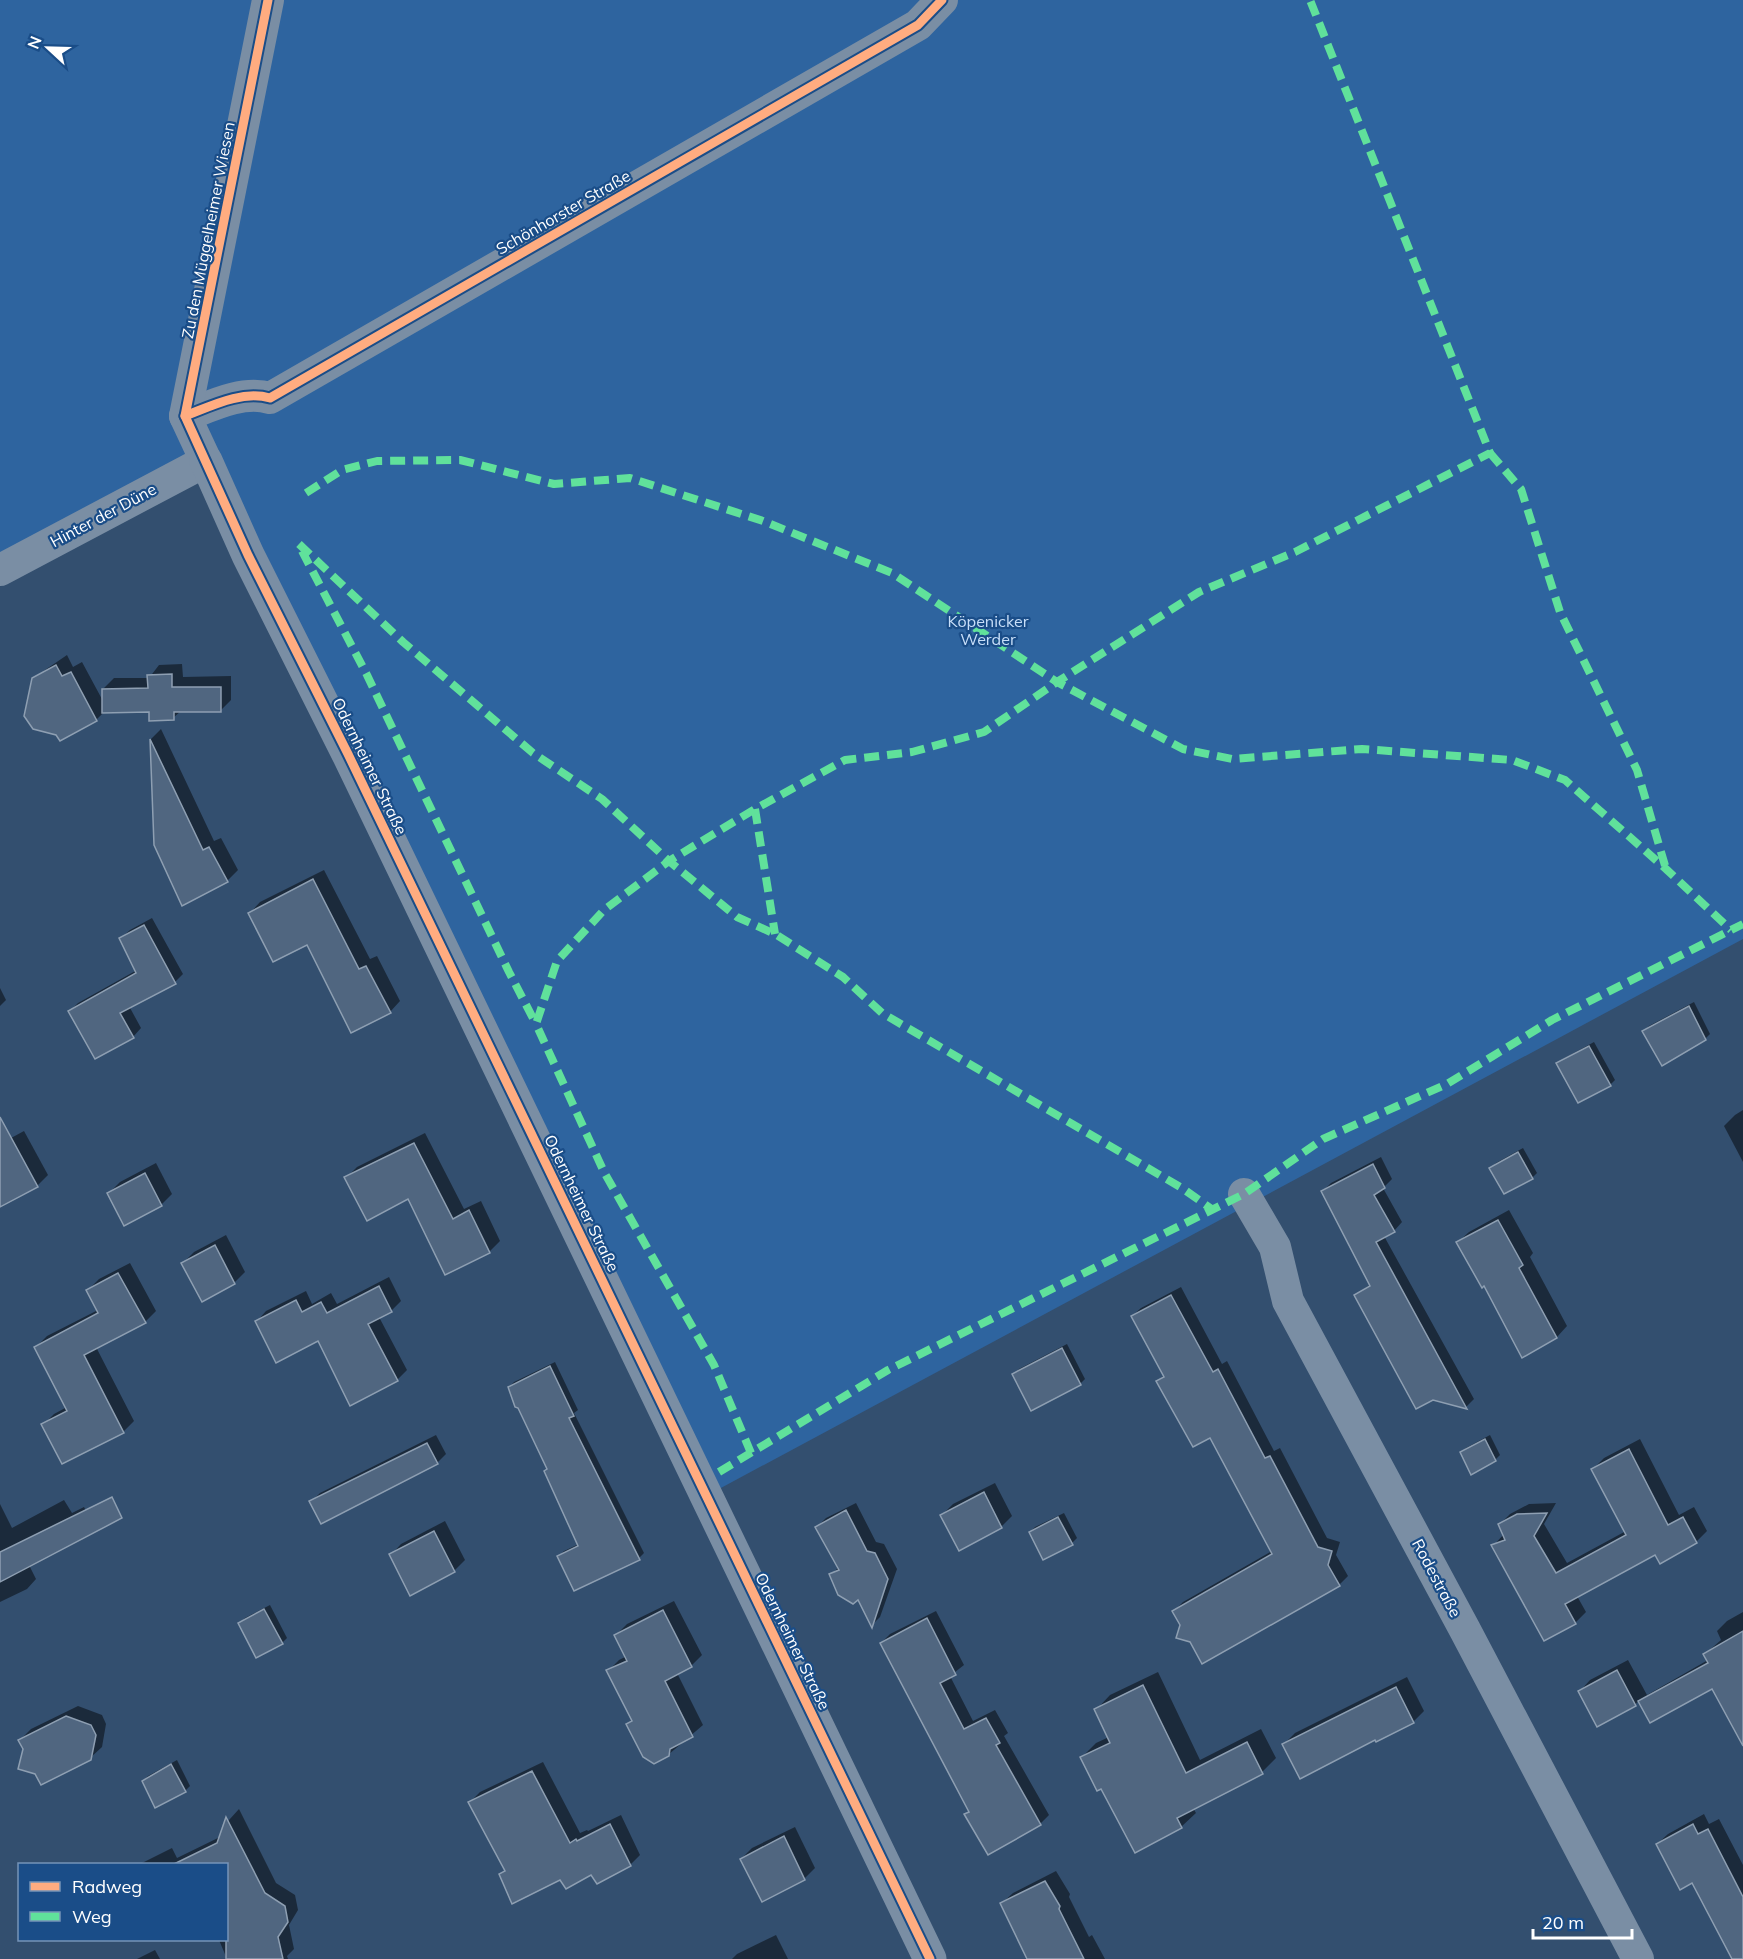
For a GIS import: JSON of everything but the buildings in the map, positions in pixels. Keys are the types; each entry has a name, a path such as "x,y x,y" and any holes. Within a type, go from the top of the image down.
{"street":[{"name":"Zu den Müggelheimer Wiesen","path":"185,416 268,0"},
{"name":"Schönhorster Straße","path":"185,416 246,396 257,394 270,398 918,25 942,0"},
{"path":"185,416 206,461"},
{"name":"Hinter der Düne","path":"0,570 206,461"},
{"name":"Odernheimer Straße","path":"206,461 248,555 348,754 930,1959"},
{"name":"Rodestraße","path":"1244,1194 1275,1247 1288,1300 1638,1959"}],"green space":[{"name":"Köpenicker Werder","path":"0,0 1743,0 1743,939 706,1496 206,462 0,570"}],"marked path":[{"path":"751,1453 714,1365 604,1172 536,1024 557,961 604,910 669,861 755,809 845,760 912,752 984,732 1057,682 1199,592 1295,552 1490,453 1310,0"},
{"path":"1490,453 1521,489 1560,612 1637,770 1666,869"},
{"path":"306,493 342,470 377,461 460,460 554,484 630,478 763,521 892,573 1057,682 1183,749 1232,759 1362,749 1512,760 1565,780 1731,930"},
{"path":"299,544 403,642 533,753 602,799 669,861 737,917 775,934 843,977 882,1013 1182,1188 1213,1210"},
{"path":"302,551 367,675 536,1024"},
{"path":"755,809 775,934"},
{"path":"719,1472 888,1370 1244,1194 1323,1139 1447,1084 1552,1020 1743,924"}],"cycle path":[{"path":"268,0 185,416 248,555 348,754 930,1959"},
{"path":"185,416 238,398 249,396 270,398 918,25 942,0"}]}
